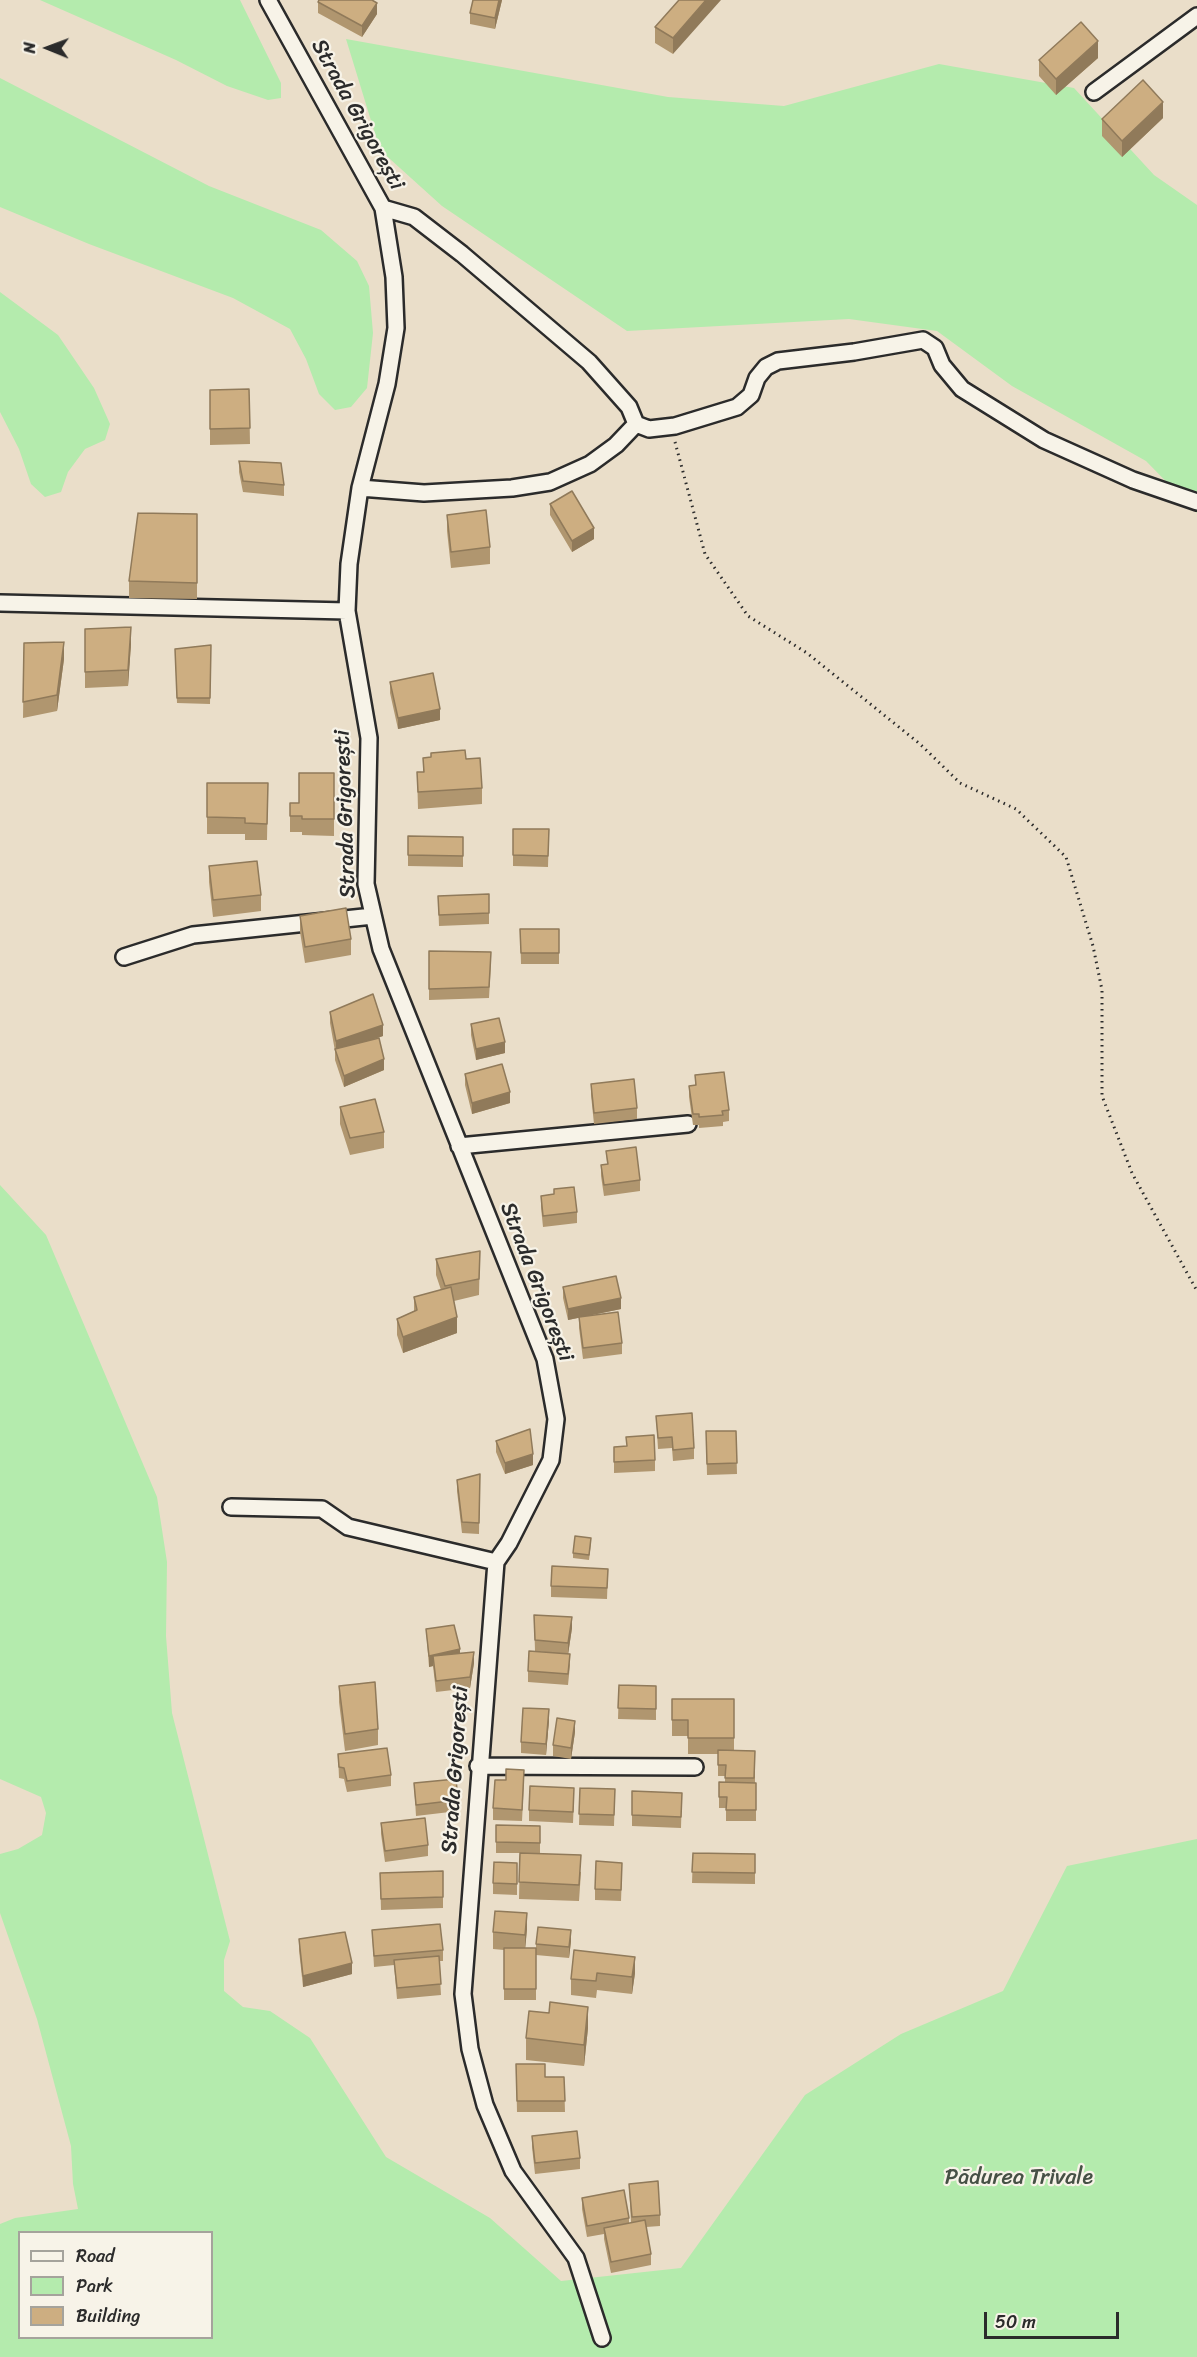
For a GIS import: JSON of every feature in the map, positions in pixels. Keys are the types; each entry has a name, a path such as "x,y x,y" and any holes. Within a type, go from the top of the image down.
{"street":[{"name":"Strada Grigorești","path":"268,0 383,208 394,277 396,328 387,384 360,488 349,564 347,611 369,738 366,884 381,949 545,1359 555,1419 551,1460 509,1543 496,1562 478,1766 463,1994 470,2049 485,2105 513,2171 576,2258 602,2338"},
{"path":"1094,92 1197,16"},
{"path":"383,208 414,217 462,254 589,362 629,407 636,423 649,429 670,426 737,407 752,395 758,378 766,367 778,361 854,352 923,340 935,348 942,365 962,389 1044,440 1132,480 1197,502"},
{"path":"360,488 424,493 512,488 550,482 590,464 616,445 636,423"},
{"path":"0,603 347,611"},
{"path":"124,957 193,935 373,915"},
{"path":"459,1146 688,1124"},
{"path":"231,1507 322,1509 348,1527 496,1562"},
{"path":"478,1766 694,1767"}],"path":[{"path":"670,426 705,554 748,616 807,653 920,744 960,783 1016,809 1066,857 1093,946 1102,990 1102,1096 1132,1173 1197,1291"}],"green space":[{"path":"40,0 240,0 281,83 281,98 268,100 227,86 176,60"},
{"path":"346,39 668,97 784,106 939,64 1074,88 1154,175 1197,205 1197,513 1146,461 1012,386 937,331 849,319 627,331 442,206 380,150"},
{"path":"0,78 209,186 321,230 357,261 369,286 373,333 367,388 351,407 335,410 319,394 306,359 290,329 233,298 89,244 0,207"},
{"path":"0,292 58,335 94,388 110,424 105,440 85,449 68,472 61,492 45,497 31,484 19,449 0,412"},
{"name":"Pădurea Trivale","path":"0,1185 46,1235 157,1497 167,1562 166,1636 172,1713 230,1941 224,1960 224,1991 243,2007 270,2011 310,2038 386,2157 490,2218 561,2281 681,2268 805,2095 901,2034 1003,1991 1067,1866 1197,1839 1197,2357 0,2357 0,2224 15,2218 78,2209 73,2184 71,2146 37,2019 0,1913 0,1854 18,1849 42,1835 46,1813 41,1797 0,1779"}],"building":[{"path":"319,0 372,0 377,3 362,26 318,2"},
{"path":"473,0 499,0 495,18 470,13"},
{"path":"679,0 706,0 673,38 655,27"},
{"path":"1081,22 1098,41 1056,79 1039,60"},
{"path":"1143,80 1163,102 1122,141 1102,119"},
{"path":"249,389 250,428 210,429 210,390"},
{"path":"239,461 281,463 284,485 243,481"},
{"path":"572,491 594,528 572,541 550,504"},
{"path":"486,510 490,547 451,552 447,515"},
{"path":"138,513 197,514 197,583 129,581"},
{"path":"131,627 128,670 85,672 85,629"},
{"path":"64,642 57,695 23,702 24,643"},
{"path":"211,645 210,698 177,698 175,649"},
{"path":"433,673 440,709 398,718 390,682"},
{"path":"465,750 466,759 480,758 482,788 418,792 417,772 424,772 423,758 431,757 431,753"},
{"path":"299,773 334,773 334,819 302,819 302,816 290,816 290,803 299,803"},
{"path":"207,783 268,783 267,824 245,823 245,818 207,817"},
{"path":"513,829 549,829 548,856 513,855"},
{"path":"408,836 463,837 463,856 408,855"},
{"path":"257,861 261,895 213,900 209,866"},
{"path":"489,894 489,913 439,915 438,896"},
{"path":"346,908 351,939 305,947 300,916"},
{"path":"520,929 559,929 559,953 521,953"},
{"path":"429,951 491,952 489,987 429,989"},
{"path":"373,994 383,1025 336,1041 330,1012"},
{"path":"499,1018 505,1042 476,1049 471,1024"},
{"path":"379,1038 384,1059 344,1076 335,1049"},
{"path":"502,1064 510,1092 472,1103 465,1074"},
{"path":"724,1072 729,1110 722,1111 723,1115 699,1117 699,1114 693,1114 689,1086 696,1085 695,1075"},
{"path":"634,1079 637,1108 594,1113 591,1084"},
{"path":"375,1099 384,1132 350,1138 340,1107"},
{"path":"636,1147 640,1180 604,1185 601,1165 608,1164 606,1151"},
{"path":"574,1187 577,1212 543,1216 541,1196 554,1194 554,1189"},
{"path":"480,1251 479,1279 445,1286 436,1259"},
{"path":"616,1276 621,1298 568,1309 563,1287"},
{"path":"451,1287 457,1317 403,1337 397,1319 417,1310 414,1297"},
{"path":"618,1312 622,1343 583,1348 579,1317"},
{"path":"692,1413 694,1448 673,1450 672,1437 658,1438 656,1416"},
{"path":"530,1429 533,1454 505,1463 496,1441"},
{"path":"706,1431 736,1431 737,1463 707,1464"},
{"path":"654,1435 655,1460 614,1462 614,1447 627,1446 626,1437"},
{"path":"480,1474 479,1523 462,1522 457,1480"},
{"path":"575,1536 591,1538 589,1555 573,1553"},
{"path":"552,1566 608,1569 607,1588 551,1586"},
{"path":"534,1615 572,1617 568,1643 535,1640"},
{"path":"454,1625 460,1649 429,1656 426,1629"},
{"path":"529,1651 570,1654 568,1674 528,1671"},
{"path":"474,1652 470,1677 436,1681 433,1656"},
{"path":"375,1682 378,1729 345,1734 339,1686"},
{"path":"619,1685 656,1686 656,1709 618,1708"},
{"path":"672,1699 734,1699 734,1738 688,1738 688,1720 672,1720"},
{"path":"523,1708 549,1709 546,1744 521,1742"},
{"path":"557,1718 575,1721 571,1748 553,1745"},
{"path":"387,1748 391,1775 347,1781 344,1768 339,1767 338,1754"},
{"path":"718,1750 755,1751 754,1778 725,1778 726,1765 718,1765"},
{"path":"506,1769 524,1770 522,1810 493,1808 495,1780 506,1780"},
{"path":"456,1779 458,1800 416,1805 414,1783"},
{"path":"719,1782 756,1783 756,1810 726,1810 727,1797 719,1797"},
{"path":"530,1786 574,1788 573,1812 529,1810"},
{"path":"580,1788 615,1789 614,1815 579,1814"},
{"path":"632,1791 682,1793 681,1817 632,1815"},
{"path":"425,1818 428,1845 385,1851 381,1823"},
{"path":"496,1825 540,1826 540,1843 496,1842"},
{"path":"520,1853 581,1855 579,1885 519,1882"},
{"path":"693,1853 755,1854 755,1873 692,1872"},
{"path":"596,1861 622,1863 621,1890 595,1889"},
{"path":"494,1862 517,1863 517,1884 493,1883"},
{"path":"443,1871 443,1897 381,1899 380,1873"},
{"path":"495,1911 527,1913 525,1935 493,1932"},
{"path":"440,1924 443,1950 374,1956 372,1930"},
{"path":"538,1927 571,1930 569,1947 536,1944"},
{"path":"345,1932 352,1963 303,1976 299,1939"},
{"path":"504,1948 536,1948 536,1989 504,1989"},
{"path":"574,1950 635,1957 632,1977 597,1973 596,1981 571,1979"},
{"path":"439,1956 441,1984 397,1988 394,1960"},
{"path":"550,2002 588,2007 584,2045 526,2038 529,2011 549,2013"},
{"path":"516,2064 545,2064 545,2077 564,2077 565,2101 517,2101"},
{"path":"577,2131 580,2158 535,2163 532,2136"},
{"path":"658,2181 660,2215 632,2217 629,2184"},
{"path":"624,2190 629,2218 587,2226 582,2198"},
{"path":"645,2220 651,2254 611,2262 604,2228"}]}
